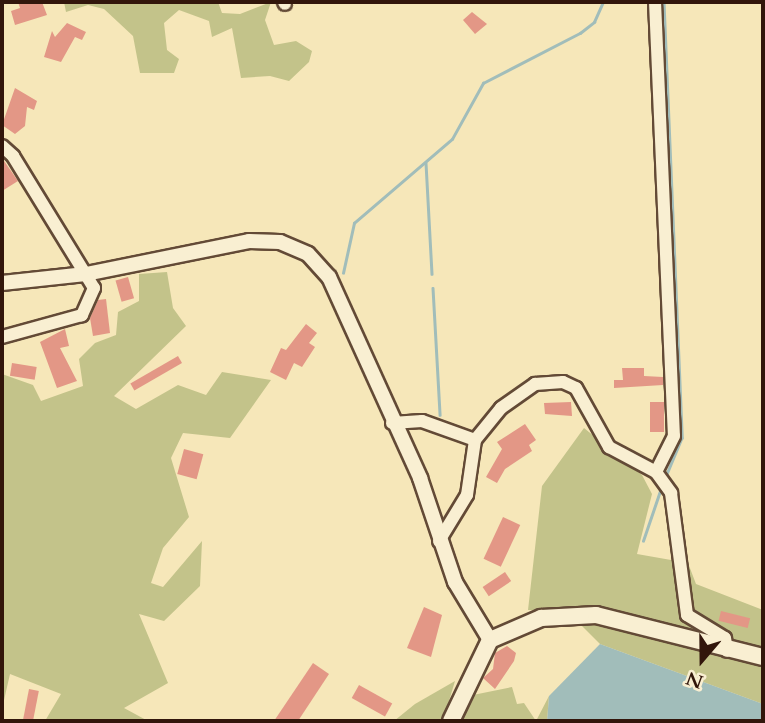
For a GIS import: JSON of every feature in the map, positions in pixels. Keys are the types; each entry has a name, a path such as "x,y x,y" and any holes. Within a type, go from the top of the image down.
{"main road":[{"path":"452,721 490,640 541,618 596,615 727,651 763,657"}],"street":[{"path":"655,2 674,436 661,479"},
{"path":"2,146 13,156 94,288 82,316 2,337"},
{"path":"2,283 86,274 249,241 296,248 329,277 392,422 421,478 439,541 469,610 490,640"},
{"path":"439,541 467,495 475,440 501,408 535,384 563,382 576,388 609,447 661,479 675,500 687,615 725,638 727,651"},
{"path":"392,422 422,421 475,440"}],"green space":[{"path":"64,2 218,2 222,13 240,14 271,2 265,20 274,45 296,41 312,51 309,62 289,81 270,76 241,78 232,28 212,37 209,21 179,10 164,23 167,50 179,59 174,73 140,73 133,36 104,9 88,5 66,12"},
{"path":"167,272 173,308 186,326 114,396 136,409 178,385 206,395 222,372 271,380 230,438 183,433 171,458 189,517 163,548 151,583 163,587 202,541 200,586 164,621 139,614 168,683 124,708 148,721 45,721 61,694 10,674 2,709 2,374 33,385 41,401 83,386 79,359 95,343 116,335 118,312 139,301 139,274"},
{"path":"584,428 642,475 652,494 637,554 688,563 696,584 763,610 763,650 606,610 528,610 542,486"},
{"path":"577,621 763,666 763,704 600,644"},
{"path":"455,681 443,721 394,721 415,704"},
{"path":"512,687 517,704 524,703 536,721 459,721 468,696"},
{"path":"549,696 547,721 536,721"}],"water":[{"path":"600,644 763,704 763,721 547,721 549,696"}],"building":[{"path":"18,2 42,2 47,15 15,25 11,11 20,8"},
{"path":"472,12 487,24 475,34 463,20"},
{"path":"67,23 86,32 82,40 75,37 61,62 44,57 52,31 55,37"},
{"path":"15,88 37,101 34,110 27,107 25,126 15,134 2,125"},
{"path":"2,158 18,181 2,191"},
{"path":"128,277 134,298 122,302 116,281"},
{"path":"106,299 110,333 93,336 90,318 98,300"},
{"path":"306,324 317,333 309,343 315,347 302,367 294,363 286,380 270,372 281,348 286,350"},
{"path":"65,329 69,346 60,348 77,381 57,388 40,342"},
{"path":"178,356 182,363 134,390 130,384"},
{"path":"12,363 37,367 35,380 10,376"},
{"path":"622,368 644,368 644,376 663,377 663,385 614,388 614,380 623,380"},
{"path":"571,402 572,416 545,414 544,403"},
{"path":"650,402 664,402 664,432 650,432"},
{"path":"525,424 536,440 529,445 532,451 505,469 497,483 486,477 502,449 497,442"},
{"path":"184,449 203,454 197,479 177,474"},
{"path":"503,517 520,525 501,567 484,559"},
{"path":"505,572 511,581 489,596 483,587"},
{"path":"424,607 442,615 431,657 407,648"},
{"path":"721,611 750,618 748,628 719,621"},
{"path":"507,646 516,653 514,661 495,689 483,678 493,669 495,653"},
{"path":"313,663 329,674 298,721 274,721"},
{"path":"359,685 392,703 385,717 352,698"},
{"path":"29,689 39,691 33,721 23,721"}],"waterway":[{"path":"343,273 354,223 452,139 483,83 580,33 594,22 603,2"},
{"path":"664,2 682,438 665,479"},
{"path":"426,163 432,274"},
{"path":"433,288 440,415"},
{"path":"643,541 661,488"}]}
